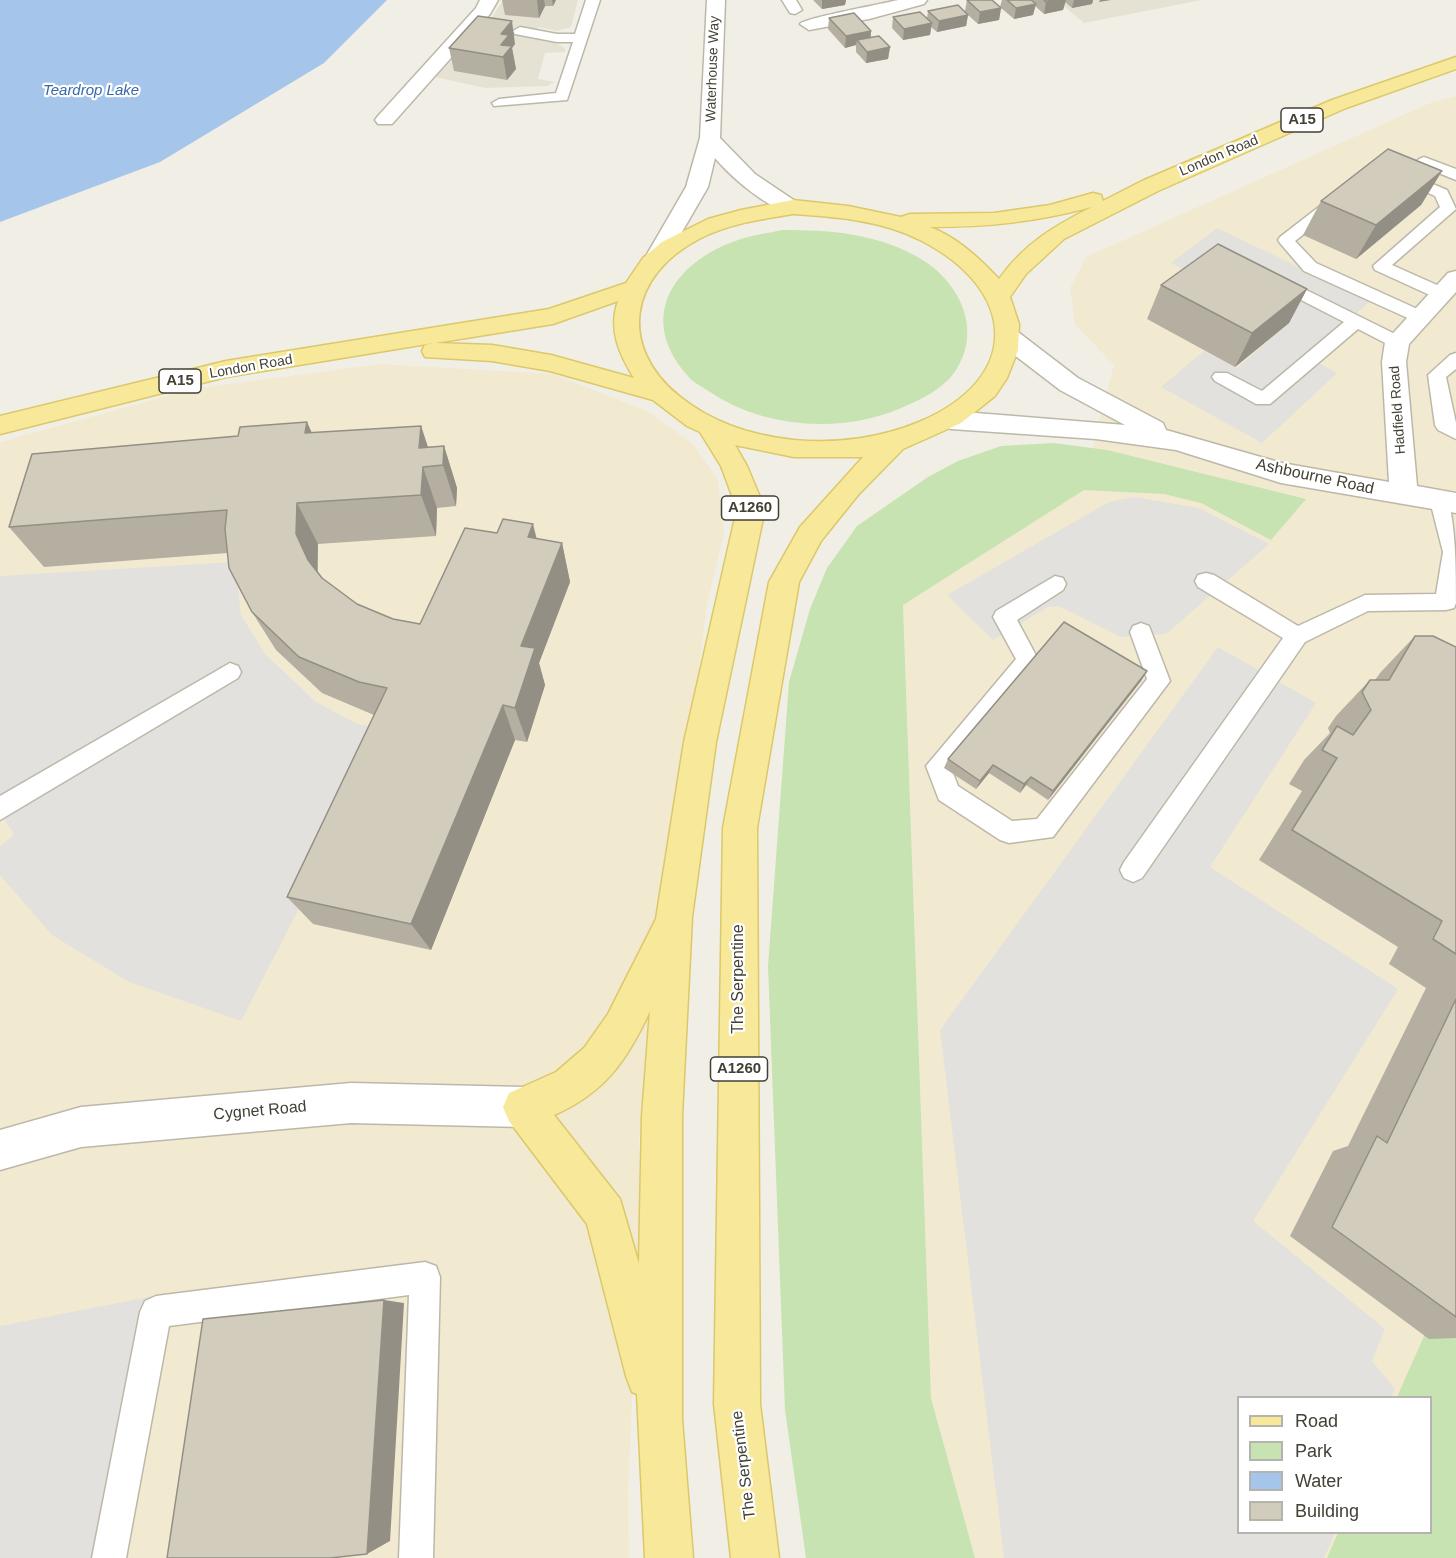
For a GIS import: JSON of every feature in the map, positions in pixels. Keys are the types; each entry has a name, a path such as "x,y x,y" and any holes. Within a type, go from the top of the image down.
{"main road":[{"name":"London Road","path":"999,296 1018,269 1056,234 1150,186 1339,104 1456,63"},
{"name":"London Road","path":"899,222 994,220 1051,211 1150,186"},
{"path":"794,207 847,210 899,222 941,240 976,265 999,296 1007,316 1009,338 1002,368 982,396 951,420 893,443 832,451 769,445 711,428 682,412 658,393 633,358 625,322 633,288 657,256 695,231 741,215 794,207"},
{"name":"London Road","path":"0,425 226,369 363,349 553,316 633,288"},
{"name":"London Road","path":"363,349 492,353 551,363 658,393"},
{"name":"A1260","path":"669,1558 659,1419 662,1116 674,917 700,742 751,509 734,466 711,428"},
{"name":"The Serpentine","path":"756,1558 737,1404 740,828 784,582 810,534 848,488 893,443"},
{"path":"659,1419 605,1214 523,1107 560,1092 584,1076 611,1046 674,917"}],"street":[{"path":"416,113 390,115 484,10 489,0"},
{"name":"Waterhouse Way","path":"657,256 697,187 710,138 716,0"},
{"path":"809,24 869,14 918,0"},
{"path":"792,5 809,24 819,42"},
{"name":"Waterhouse Way","path":"710,138 729,164 746,180 794,207"},
{"name":"Hadfield Road","path":"1404,495 1394,362 1397,342 1448,285"},
{"name":"Ashbourne Road","path":"1009,338 1069,384 1177,441"},
{"name":"Ashbourne Road","path":"951,420 1096,430 1177,441 1281,473 1448,502"},
{"name":"Cygnet Road","path":"0,1150 81,1127 339,1104 523,1107"}],"lane":[{"path":"499,103 562,97 593,0"},
{"path":"520,31 558,38 580,38"},
{"path":"1424,162 1456,176"},
{"path":"1380,174 1401,176 1441,193 1449,208 1381,266 1448,285"},
{"path":"1352,189 1286,240 1310,267 1418,316"},
{"path":"1256,270 1397,342"},
{"path":"1221,377 1263,400 1356,321"},
{"path":"1456,359 1437,375 1445,425 1456,432"},
{"path":"1133,870 1297,636 1365,603 1446,602 1453,552 1448,502"},
{"path":"1206,580 1297,636"},
{"path":"1055,584 1004,617 1028,661 938,766 948,793 1009,832 1044,829 1159,681 1141,632"},
{"path":"0,809 230,672"},
{"path":"108,1558 156,1312 425,1277 416,1558"}],"shaded area":[{"path":"503,0 578,0 571,27 556,31 539,27 531,38 554,42 565,48 565,52 545,53 538,79 555,82 547,86 485,88 435,77 491,19"},
{"path":"1056,0 1202,0 1084,23"},
{"path":"1456,96 1456,1558 975,1558 931,1398 903,605 1084,489 1114,365 1075,325 1070,288 1086,257 1430,103"},
{"path":"1217,228 1370,301 1308,357 1337,373 1262,443 1161,387 1204,351 1237,368 1288,323 1171,263"},
{"path":"380,364 554,374 649,412 693,444 718,480 724,533 707,605 639,1139 639,1250 628,1490 629,1558 0,1558 0,442 192,389"},
{"path":"1134,497 1199,508 1269,544 1166,634 1121,637 1059,606 1048,607 993,640 947,595 1109,502"},
{"path":"235,562 241,615 266,655 316,702 357,724 391,730 241,1021 129,982 52,935 0,875 0,846 14,835 0,812 0,576"},
{"path":"1218,647 1316,703 1210,867 1398,989 1253,1221 1385,1329 1372,1361 1395,1389 1392,1396 1237,1396 1237,1534 1335,1534 1324,1558 1004,1558 940,1030"},
{"path":"169,1293 124,1558 0,1558 0,1326"}],"green space":[{"path":"783,230 834,232 866,237 914,255 943,276 962,305 966,321 967,337 964,354 951,377 931,393 901,408 854,422 829,424 778,420 754,413 731,404 693,381 673,354 665,333 664,313 669,294 680,277 695,262 715,250 743,238"},
{"path":"1054,443 1107,450 1306,499 1271,540 1201,503 1164,494 1084,490 903,605 931,1398 975,1558 806,1558 785,1410 768,966 789,682 810,609 827,568 857,526 928,477 958,461 1001,446"},
{"path":"1456,1264 1456,1558 1327,1558 1338,1534 1432,1534 1432,1396 1397,1396"}],"water":[{"name":"Teardrop Lake","path":"0,0 387,0 324,63 160,162 0,222"}],"building":[{"path":"967,0 992,0 1001,8 980,12"},
{"path":"1007,0 1031,0 1036,4 1016,8"},
{"path":"958,5 968,15 939,21 928,11"},
{"path":"920,12 932,23 904,29 893,17"},
{"path":"854,13 871,31 846,36 829,18"},
{"path":"478,16 512,21 501,34 509,35 501,45 512,46 503,57 449,48"},
{"path":"879,36 890,47 867,52 857,40"},
{"path":"1388,149 1442,171 1376,225 1321,201"},
{"path":"1218,244 1307,289 1252,333 1161,285"},
{"path":"307,422 305,433 421,426 419,448 444,446 443,465 423,467 421,495 297,503 296,534 308,560 322,578 357,604 393,619 420,624 465,528 497,533 503,519 533,524 528,537 562,543 521,646 535,648 515,708 503,705 411,924 287,897 387,688 359,682 299,657 252,612 229,568 225,529 227,510 9,527 32,454 238,436 240,427"},
{"path":"1064,622 1147,671 1053,791 1031,777 1024,784 993,765 980,781 948,759"},
{"path":"1415,636 1433,636 1456,647 1456,954 1433,939 1442,921 1292,830 1337,758 1322,750 1337,726 1353,735 1371,710 1362,692 1370,680 1389,680"},
{"path":"1456,999 1456,1317 1332,1227 1377,1136 1387,1143"},
{"path":"384,1300 367,1554 330,1558 167,1558 203,1319"}]}
